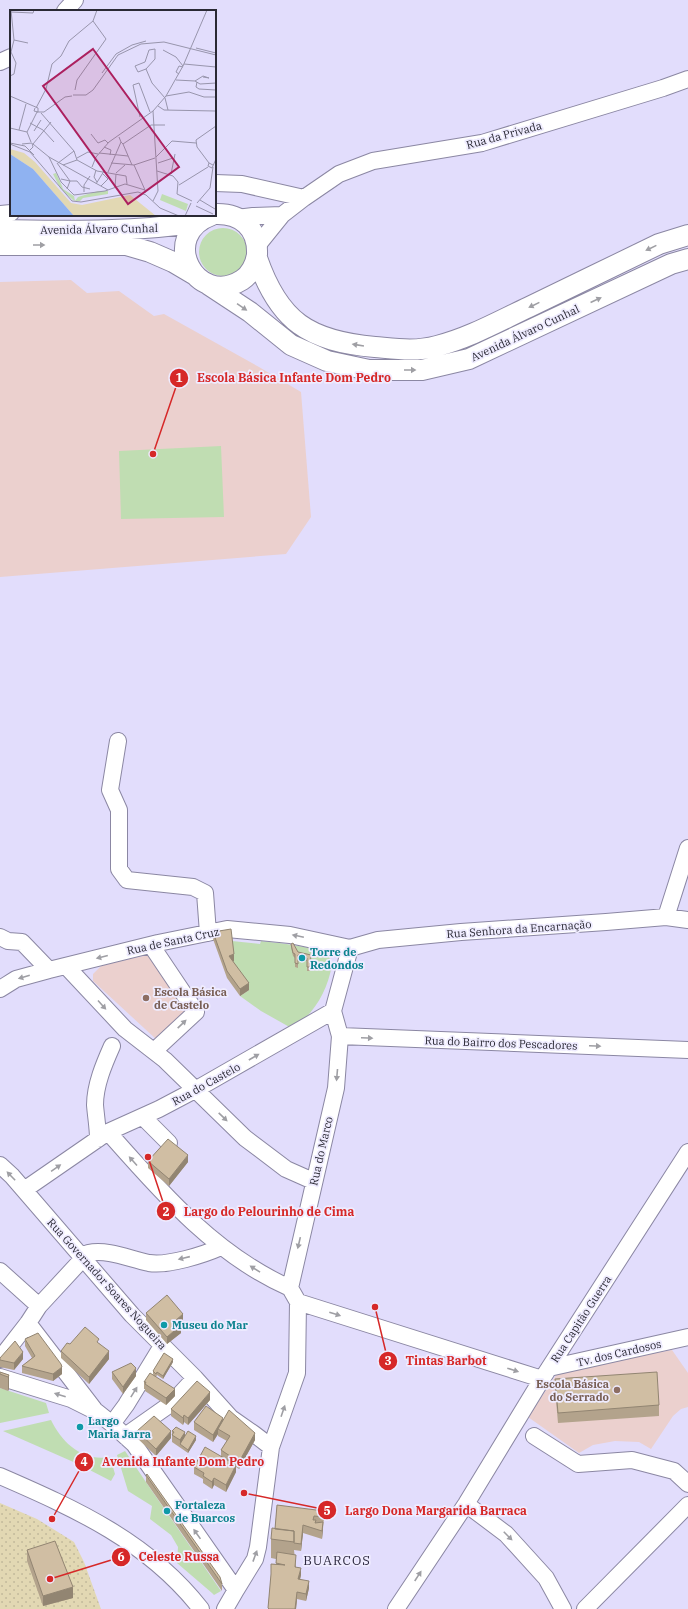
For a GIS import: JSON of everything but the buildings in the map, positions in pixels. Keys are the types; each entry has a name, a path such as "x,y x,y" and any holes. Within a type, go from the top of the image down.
{"main road":[{"path":"208,217 193,226 187,236 184,248 186,260 190,270 202,280 221,287 233,285 244,279 252,269 257,252 254,234 247,225 237,218 226,214 216,216"},
{"name":"Avenida Álvaro Cunhal","path":"0,230 109,231 168,227 208,217"},
{"name":"Avenida Álvaro Cunhal","path":"257,252 263,275 275,300 305,329 336,342 410,351 457,340 660,244 688,235"},
{"name":"Avenida Álvaro Cunhal","path":"0,245 126,245 150,252 173,262 202,280 250,312 291,345 327,361 369,370 422,370 469,359 671,264 688,259"}],"street":[{"path":"66,10 75,0"},
{"path":"0,62 10,57"},
{"name":"Rua da Privada","path":"257,252 282,215 338,174 373,161 482,143 688,79"},
{"path":"216,183 242,184 304,198"},
{"path":"0,214 10,213"},
{"path":"237,218 282,215"},
{"path":"118,742 110,790 119,810 120,869 128,880 193,887 205,893 208,933"},
{"path":"666,917 688,848"},
{"name":"Rua Senhora da Encarnação","path":"350,948 378,940 666,917 688,920"},
{"name":"Rua de Santa Cruz","path":"0,989 16,979 49,970 151,945 227,929 290,935 350,948"},
{"path":"0,937 8,941 22,942 49,970"},
{"path":"151,945 196,1012 154,1051"},
{"path":"340,1036 334,1011 350,948"},
{"path":"66,966 125,1029 154,1051 245,1138 286,1169 314,1181"},
{"name":"Rua do Castelo","path":"24,1190 103,1136 195,1090 334,1011"},
{"name":"Rua do Bairro dos Pescadores","path":"340,1036 688,1050"},
{"name":"Rua do Marco","path":"290,1288 336,1088 340,1036"},
{"path":"112,1046 100,1073 95,1104 98,1124 103,1136 167,1199 221,1247 290,1288 298,1302 297,1373 270,1447 258,1548 255,1559 225,1609"},
{"path":"143,1117 169,1143"},
{"name":"Rua Capitão Guerra","path":"396,1609 466,1504 546,1374 688,1152"},
{"name":"Rua Governador Soares Nogueira","path":"0,1165 24,1190 132,1315 195,1378 231,1418 270,1447"},
{"path":"0,1360 39,1306 88,1253 98,1251 150,1263 169,1262 208,1253 221,1247"},
{"path":"0,1271 39,1306"},
{"path":"298,1302 546,1374"},
{"path":"28,1323 97,1412"},
{"name":"Tv. dos Cardosos","path":"546,1374 688,1337"},
{"path":"112,1424 126,1405 162,1346"},
{"path":"0,1377 71,1399 97,1412 112,1424 134,1444 236,1590"},
{"path":"125,1436 172,1403 195,1378"},
{"path":"534,1436 578,1464 632,1460 674,1471 688,1484"},
{"path":"0,1476 66,1505 109,1528 143,1551 183,1588 199,1606"},
{"path":"466,1504 506,1534 546,1578 560,1608"},
{"path":"585,1609 688,1505"}],"shaded area":[{"path":"71,280 87,293 119,291 154,316 164,314 301,392 311,517 286,554 0,577 0,282"},
{"name":"Escola Básica de Castelo","path":"153,954 190,1009 157,1040 93,981 93,974 102,965"},
{"name":"Escola Básica do Serrado","path":"672,1350 688,1373 688,1407 681,1409 673,1416 651,1449 639,1442 615,1441 593,1445 579,1453 528,1417 559,1371"}],"green space":[{"path":"223,228 232,230 240,235 245,243 247,252 245,261 240,269 232,274 223,276 214,274 206,269 201,261 199,252 201,243 206,235 214,230"},
{"path":"221,446 224,517 121,519 119,451"},
{"path":"232,941 260,944 261,941 307,947 323,953 330,958 332,965 330,975 319,1001 308,1016 293,1029 261,1011 240,996 249,990 229,963"},
{"path":"0,1388 46,1403 49,1413 0,1423"},
{"path":"51,1420 61,1436 74,1449 91,1457 110,1457 115,1474 111,1481 78,1464 3,1431"},
{"path":"125,1451 221,1591 214,1595 177,1563 178,1547 171,1535 150,1519 152,1506 128,1491 117,1455"}],"sand":[{"path":"0,1503 37,1519 74,1542 84,1562 101,1609 0,1609"}],"place":[{"name":"Escola Básica Infante Dom Pedro","path":"153,454"},
{"name":"Torre de Redondos","path":"302,958"},
{"name":"Escola Básica de Castelo","path":"146,998"},
{"name":"Largo do Pelourinho de Cima","path":"148,1157"},
{"name":"Tintas Barbot","path":"375,1307"},
{"name":"Museu do Mar","path":"164,1325"},
{"name":"Escola Básica do Serrado","path":"617,1390"},
{"name":"Largo Maria Jarra","path":"80,1427"},
{"name":"Largo Dona Margarida Barraca","path":"244,1493"},
{"name":"Fortaleza de Buarcos","path":"167,1511"},
{"name":"Avenida Infante Dom Pedro","path":"52,1519"},
{"name":"Celeste Russa","path":"50,1579"}],"district":[{"name":"BUARCOS","path":"337,1560"}]}
